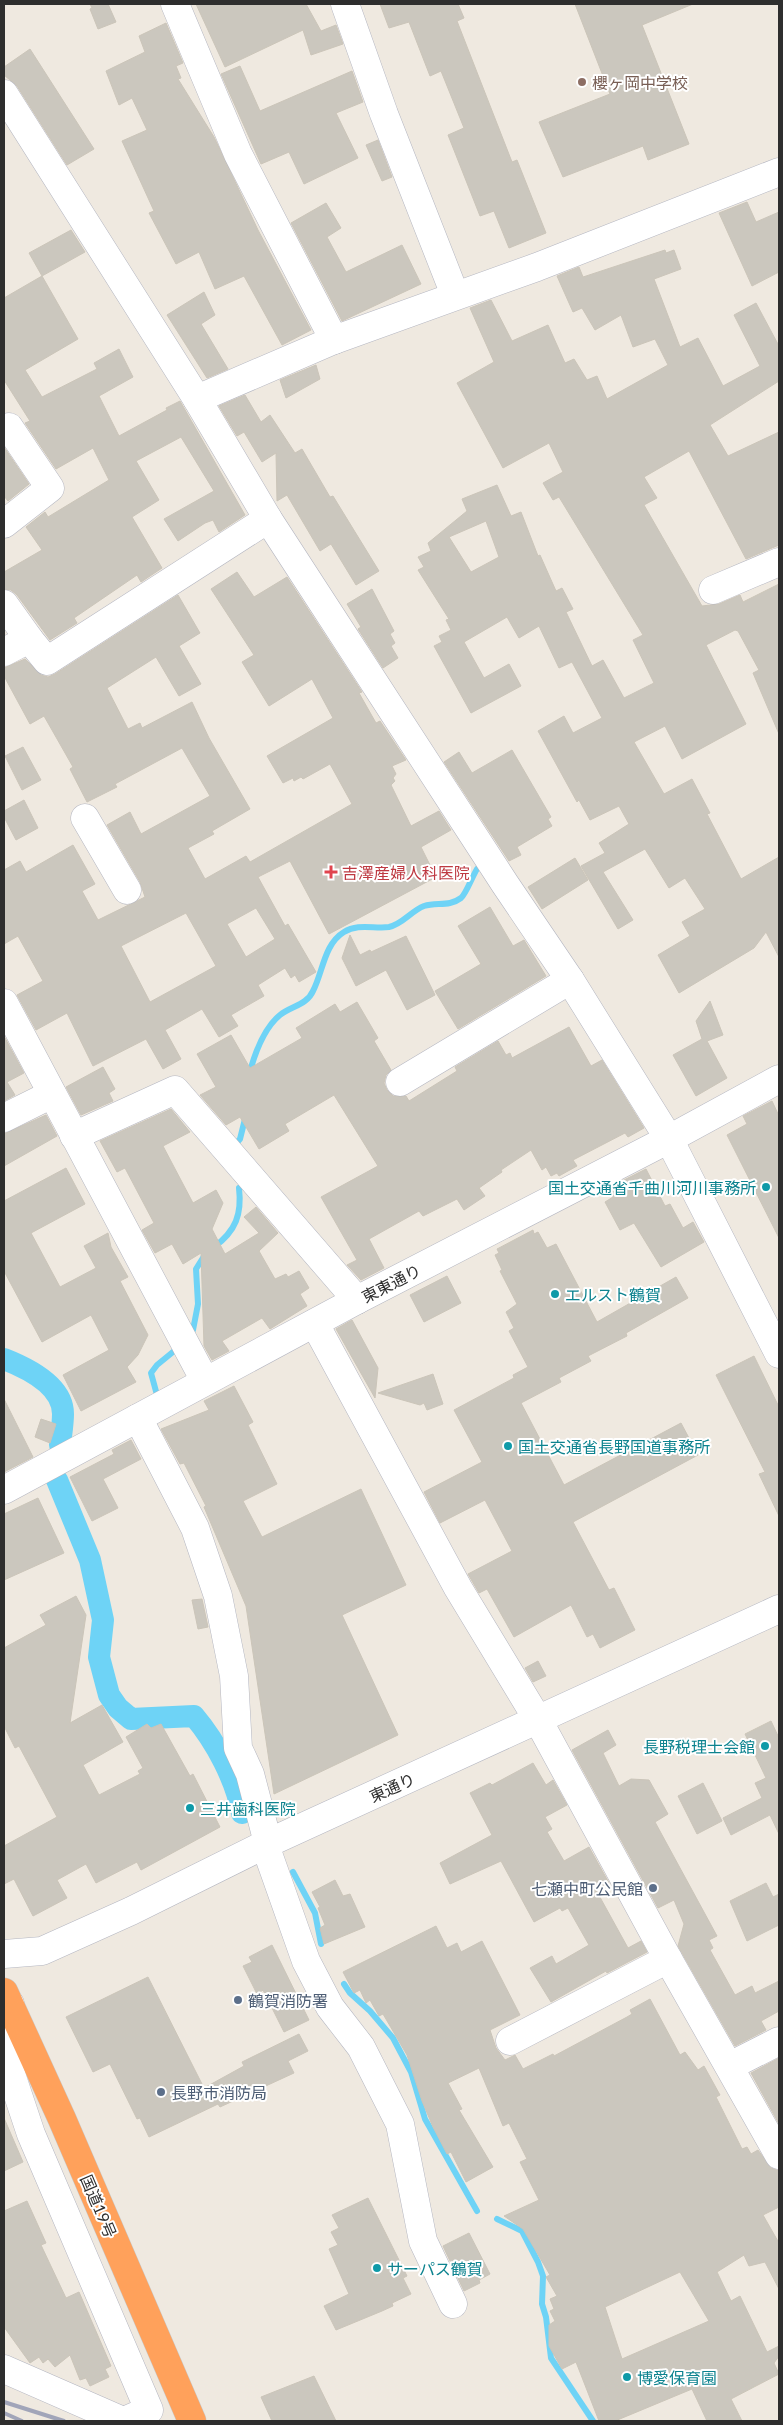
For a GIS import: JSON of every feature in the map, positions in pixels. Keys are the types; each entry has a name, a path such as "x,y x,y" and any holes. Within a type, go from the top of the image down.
{"highway":[{"name":"国道19号","path":"7,1998 192,2421"}],"street":[{"path":"175,4 238,154 334,340"},
{"path":"345,4 384,114 455,295"},
{"path":"4,94 197,399 268,519 505,884 570,980 669,1139 779,1354"},
{"path":"197,399 334,340 537,266 779,172"},
{"path":"4,430 9,427 50,488 4,524"},
{"path":"4,604 47,661 268,519"},
{"path":"713,590 779,562"},
{"path":"4,652 29,639"},
{"path":"85,818 127,890"},
{"path":"400,1082 570,980"},
{"path":"4,1003 205,1381"},
{"name":"東東通り","path":"4,1490 357,1300 669,1139 779,1079"},
{"path":"74,1136 176,1090 357,1300"},
{"path":"4,1118 52,1094"},
{"path":"315,1324 458,1588 538,1720 668,1959 779,2155"},
{"path":"138,1418 195,1528 218,1596 234,1676 238,1748 250,1774 266,1844 306,1961 330,2007 361,2047 400,2124 423,2241 452,2304"},
{"name":"東通り","path":"4,1954 42,1952 266,1844 779,1609"},
{"path":"510,2041 668,1959"},
{"path":"4,2369 124,2421 149,2410 31,2134 7,2062 7,1998"},
{"path":"730,2066 779,2041"}],"building":[{"path":"90,4 108,4 116,22 98,29 90,9 92,8"},
{"path":"196,4 306,4 321,31 336,25 343,44 311,55 303,30 225,67"},
{"path":"380,4 458,4 464,18 457,21 512,162 517,160 546,233 509,248 494,211 480,216 448,135 464,128 441,71 430,76 409,22 389,28"},
{"path":"575,4 693,4 642,25 689,144 648,160 643,146 563,177 539,122 610,94"},
{"path":"166,23 183,63 176,66 181,78 178,79 214,137 258,230 311,330 282,345 244,276 215,289 199,252 176,264 149,213 154,211 122,141 147,130 132,98 119,105 106,71 145,52 139,36"},
{"path":"30,49 94,149 67,165 17,86 4,75 4,67"},
{"path":"240,66 260,111 352,71 363,102 336,113 358,158 304,184 289,152 261,164 221,74"},
{"path":"378,140 392,177 382,181 366,145"},
{"path":"747,202 756,222 779,212 779,272 752,286 719,213"},
{"path":"326,203 341,228 327,237 346,272 402,245 421,284 342,321 291,223"},
{"path":"71,230 85,252 42,276 29,253"},
{"path":"665,250 666,253 674,250 681,269 654,279 680,347 698,338 723,386 760,366 734,315 756,303 779,346 779,381 710,425 728,456 779,432 779,545 746,559 689,451 644,477 657,498 644,505 702,606 719,604 740,595 743,602 779,584 779,734 753,673 759,670 738,631 735,630 706,645 746,724 682,759 665,726 634,742 664,794 692,779 710,813 707,814 741,879 779,857 779,957 766,932 754,948 679,993 658,955 690,936 682,922 705,909 685,878 669,888 645,849 603,872 633,920 618,929 581,866 605,853 599,843 629,824 619,806 590,820 579,800 577,802 538,731 564,716 573,733 602,718 572,662 559,668 539,626 519,638 507,617 464,642 484,678 509,664 521,686 471,713 434,646 442,642 439,636 451,630 446,620 449,619 418,570 424,567 418,557 431,551 428,543 467,511 462,499 497,485 511,516 521,512 538,556 540,555 556,591 562,588 573,609 566,612 592,666 603,660 624,698 654,683 633,640 643,635 559,497 553,500 543,483 563,472 549,443 503,468 457,383 494,362 470,308 491,300 512,341 548,325 565,363 574,359 587,380 597,376 607,399 668,365 655,339 633,347 621,315 595,330 582,308 573,312 557,276 579,267 583,277","holes":["486,521 499,557 471,572 449,537"]},
{"path":"42,276 78,339 25,370 42,397 97,369 94,363 119,349 133,377 99,396 119,436 180,401 245,515 219,532 213,520 205,523 178,541 164,519 214,491 181,437 136,461 159,500 132,517 162,568 141,582 137,575 74,618 77,623 50,640 17,595 11,590 4,589 4,572 42,550 26,527 45,512 48,517 109,480 93,448 56,469 25,423 30,421 4,380 4,298"},
{"path":"204,292 215,315 201,324 228,369 207,378 167,315"},
{"path":"316,365 320,379 286,398 280,380"},
{"path":"245,395 261,422 270,415 295,453 302,449 330,497 333,496 379,571 356,585 331,544 320,551 287,495 277,501 276,453 262,462 244,432 237,436 219,406"},
{"path":"4,447 29,484 8,501 4,496"},
{"path":"237,572 254,597 287,577 362,692 359,693 376,723 380,721 406,760 392,766 396,774 393,778 395,781 391,785 411,826 439,811 451,830 421,847 436,877 329,934 290,861 258,877 285,926 288,924 316,972 299,982 295,975 291,978 285,968 258,985 264,996 231,1015 238,1026 219,1037 202,1009 165,1030 181,1059 163,1069 146,1039 93,1066 67,1013 36,1030 17,995 43,981 18,936 4,944 4,870 20,861 26,872 73,845 95,884 82,891 98,920 145,897 140,882 107,825 130,812 141,834 210,796 182,748 115,784 117,787 87,802 70,769 73,767 44,716 30,724 4,676 4,668 25,659 41,675 48,677 178,595 200,633 179,646 201,684 179,696 156,657 107,688 128,729 140,723 142,728 192,702 209,738 250,809 212,831 214,834 188,848 205,879 246,856 250,862 352,804 330,764 303,779 301,777 294,781 293,778 283,783 267,756 333,718 312,679 269,706 242,662 254,655 211,589","holes":["256,908 275,939 246,957 227,924","186,913 216,966 150,1002 121,946"]},
{"path":"372,589 394,631 390,634 395,643 391,646 398,658 383,668 358,629 361,627 347,604"},
{"path":"23,747 41,780 22,790 5,756"},
{"path":"512,750 551,817 548,819 552,826 517,847 521,855 509,861 444,762 459,752 472,773"},
{"path":"24,800 38,828 16,840 4,817 4,811"},
{"path":"575,858 588,880 542,909 528,887"},
{"path":"490,907 513,946 524,940 546,976 458,1029 435,991 481,964 458,926"},
{"path":"350,935 360,955 406,936 435,995 407,1010 386,970 356,986 342,958"},
{"path":"710,1001 723,1035 707,1041 727,1078 696,1096 673,1055 702,1039 696,1021"},
{"path":"357,1002 378,1038 374,1041 391,1070 386,1075 384,1083 387,1090 393,1096 406,1096 409,1101 457,1071 455,1067 498,1041 506,1055 510,1053 512,1058 569,1027 591,1066 602,1060 644,1128 628,1137 625,1133 573,1160 577,1166 559,1176 557,1173 551,1176 546,1167 542,1170 531,1150 501,1170 502,1172 479,1188 485,1196 464,1210 457,1199 423,1216 419,1211 369,1239 384,1268 361,1280 347,1265 357,1260 321,1197 378,1166 334,1095 285,1124 289,1131 259,1149 240,1117 226,1125 200,1095 216,1087 197,1054 231,1035 250,1068 302,1038 296,1028 335,1004 340,1012"},
{"path":"4,1036 24,1073 7,1082 15,1095 4,1101"},
{"path":"103,1067 115,1089 109,1093 113,1101 81,1115 66,1087"},
{"name":"国土交通省千曲川河川事務所","path":"772,1101 779,1116 779,1238 727,1135 747,1124 743,1116"},
{"path":"171,1109 190,1132 163,1146 193,1203 216,1190 223,1203 212,1229 225,1254 259,1233 244,1217 256,1207 278,1233 259,1251 275,1279 286,1274 288,1277 299,1271 309,1288 300,1294 307,1306 270,1329 262,1318 222,1341 229,1351 212,1360 204,1346 201,1253 183,1264 172,1244 155,1253 142,1230 154,1223 125,1168 117,1172 100,1141"},
{"path":"46,1115 57,1136 4,1166 4,1134"},
{"path":"66,1168 85,1204 31,1233 60,1287 96,1268 84,1246 108,1233 111,1247 128,1277 120,1281 148,1335 138,1355 127,1367 136,1382 81,1411 63,1375 109,1350 91,1315 42,1342 4,1271 4,1201"},
{"path":"646,1169 665,1206 670,1204 683,1228 693,1222 704,1242 661,1267 634,1223 620,1230 605,1202 613,1197 611,1193 622,1186 620,1182"},
{"path":"533,1230 534,1234 538,1232 547,1248 556,1244 597,1322 676,1277 688,1298 626,1333 627,1336 588,1356 591,1361 559,1378 561,1382 521,1403 564,1485 681,1423 698,1455 573,1522 609,1590 614,1588 635,1630 600,1648 593,1634 587,1637 571,1605 514,1637 487,1589 479,1593 468,1574 512,1551 485,1500 440,1523 424,1492 482,1462 454,1410 514,1378 513,1375 528,1367 509,1331 514,1328 506,1312 517,1304 500,1271 502,1270 495,1255 499,1253 497,1249"},
{"path":"447,1276 461,1303 424,1322 410,1295"},
{"path":"352,1320 378,1368 375,1398 336,1329"},
{"path":"754,1356 779,1407 779,1516 759,1474 765,1472 716,1375"},
{"path":"433,1374 443,1404 427,1410 424,1403 420,1405 378,1393"},
{"path":"234,1386 253,1422 248,1425 277,1484 243,1501 262,1537 361,1489 406,1585 342,1615 398,1735 274,1794 246,1606 204,1507 206,1506 184,1463 180,1464 161,1429 209,1410 204,1401"},
{"path":"4,1399 33,1457 4,1472"},
{"path":"41,1419 56,1424 50,1443 35,1437"},
{"path":"131,1440 141,1459 103,1479 118,1508 92,1521 70,1477 114,1454 112,1450"},
{"path":"38,1498 64,1553 4,1580 4,1514"},
{"path":"76,1596 86,1615 70,1723 102,1705 123,1742 83,1765 99,1795 140,1774 138,1771 143,1768 126,1737 147,1724 151,1728 161,1724 190,1776 193,1774 220,1827 141,1870 137,1862 96,1883 86,1864 57,1880 67,1898 33,1916 14,1879 4,1884 4,1846 57,1817 19,1746 15,1748 4,1726 4,1648 46,1625 40,1615"},
{"path":"202,1599 208,1627 198,1629 192,1600"},
{"path":"538,1661 546,1676 533,1682 525,1668"},
{"path":"771,1721 779,1738 779,1834 770,1815 731,1835 723,1818 762,1798 755,1783 766,1778 745,1734"},
{"path":"608,1730 616,1745 603,1753 619,1786 631,1779 649,1780 668,1814 655,1822 717,1936 709,1940 713,1948 710,1950 735,1995 752,1986 755,1993 779,1981 779,2011 761,2021 766,2030 735,2046 678,1946 684,1924 674,1900 658,1908 572,1750"},
{"path":"533,1763 546,1785 553,1780 567,1805 545,1817 552,1829 547,1832 564,1861 589,1847 609,1883 596,1890 628,1948 641,1941 647,1952 607,1973 606,1971 551,2002 530,1968 552,1956 556,1964 589,1945 568,1908 562,1911 560,1908 534,1922 501,1861 450,1884 440,1863 492,1835 470,1793 490,1783 492,1785"},
{"path":"703,1783 722,1821 697,1834 678,1796"},
{"path":"335,1880 343,1896 350,1894 365,1927 324,1944 320,1928 325,1925 318,1908 320,1907 312,1892"},
{"path":"766,1883 773,1897 779,1894 779,1925 747,1941 730,1901"},
{"path":"436,1926 447,1948 457,1943 461,1952 482,1941 520,2015 490,2030 496,2048 505,2060 515,2055 523,2069 553,2054 554,2056 627,2017 632,2014 630,2010 650,1999 680,2055 685,2052 698,2070 704,2066 720,2095 716,2097 742,2149 747,2147 751,2154 758,2150 771,2168 779,2171 779,2207 763,2215 779,2243 779,2289 765,2262 749,2266 744,2255 717,2272 731,2301 740,2296 767,2352 779,2346 779,2356 774,2363 779,2374 731,2399 742,2421 707,2421 692,2389 615,2421 599,2421 576,2362 562,2369 549,2346 549,2325 555,2321 550,2311 554,2309 550,2299 557,2296 546,2277 550,2275 523,2229 504,2216 539,2200 520,2162 527,2159 509,2123 503,2126 479,2068 448,2083 462,2109 459,2110 493,2167 466,2182 451,2152 447,2154 433,2127 422,2101 407,2055 383,2014 379,2016 370,2000 366,2003 360,1990 354,1993 343,1972","holes":["680,2272 709,2321 622,2359 605,2307"]},
{"path":"272,1945 309,2020 284,2032 263,1990 257,1994 243,1966 252,1962 249,1957"},
{"path":"148,1977 204,2088 244,2066 242,2062 299,2034 308,2051 288,2061 294,2073 220,2107 218,2104 149,2137 140,2118 137,2119 110,2064 93,2072 66,2017"},
{"path":"779,2058 779,2124 751,2073"},
{"path":"4,2118 23,2162 4,2171"},
{"name":"サーパス鶴賀","path":"368,2198 407,2276 403,2278 411,2294 392,2303 393,2306 336,2330 324,2306 349,2294 329,2249 338,2245 331,2232 339,2228 332,2215"},
{"path":"27,2201 46,2243 41,2245 66,2298 79,2292 111,2366 105,2369 109,2377 90,2386 86,2378 80,2380 70,2355 55,2367 48,2359 43,2363 39,2357 30,2363 4,2327 4,2211"},
{"path":"469,2233 490,2274 479,2280 480,2283 464,2291 443,2246"},
{"path":"314,2376 336,2421 272,2421 261,2397"}],"waterway":[{"path":"249,1075 257,1051 269,1027 280,1015 310,996 328,951 337,937 349,929 389,927 399,923 424,906 456,901 465,893 477,869"},
{"path":"233,1147 240,1139 246,1115"},
{"path":"214,1247 228,1235 236,1221 240,1197 239,1188"},
{"path":"190,1335 193,1330 198,1304 196,1269 206,1253"},
{"path":"157,1395 151,1373 157,1365 179,1347"},
{"path":"4,1359 33,1373 57,1394 63,1414 60,1445"},
{"path":"57,1480 90,1560 103,1620 99,1657 109,1695 118,1708 131,1719 194,1716 210,1737 224,1762 235,1788 242,1813"},
{"path":"293,1872 315,1913 321,1944"},
{"path":"344,1984 350,1993 370,2011 393,2038 411,2072 425,2119 477,2211"},
{"path":"497,2219 522,2231 538,2262 543,2276 542,2304 546,2317 551,2358 593,2421"}],"railway":[{"path":"4,2402 64,2421"},
{"path":"4,2413 22,2421"}],"place":[{"name":"櫻ヶ岡中学校","path":"582,82"},
{"name":"吉澤産婦人科医院","path":"331,872"},
{"name":"国土交通省千曲川河川事務所","path":"766,1187"},
{"name":"エルスト鶴賀","path":"555,1294"},
{"name":"国土交通省長野国道事務所","path":"508,1446"},
{"name":"長野税理士会館","path":"765,1746"},
{"name":"三井歯科医院","path":"190,1808"},
{"name":"七瀬中町公民館","path":"653,1888"},
{"name":"鶴賀消防署","path":"238,2000"},
{"name":"長野市消防局","path":"161,2092"},
{"name":"サーパス鶴賀","path":"377,2268"},
{"name":"博愛保育園","path":"627,2377"}]}
